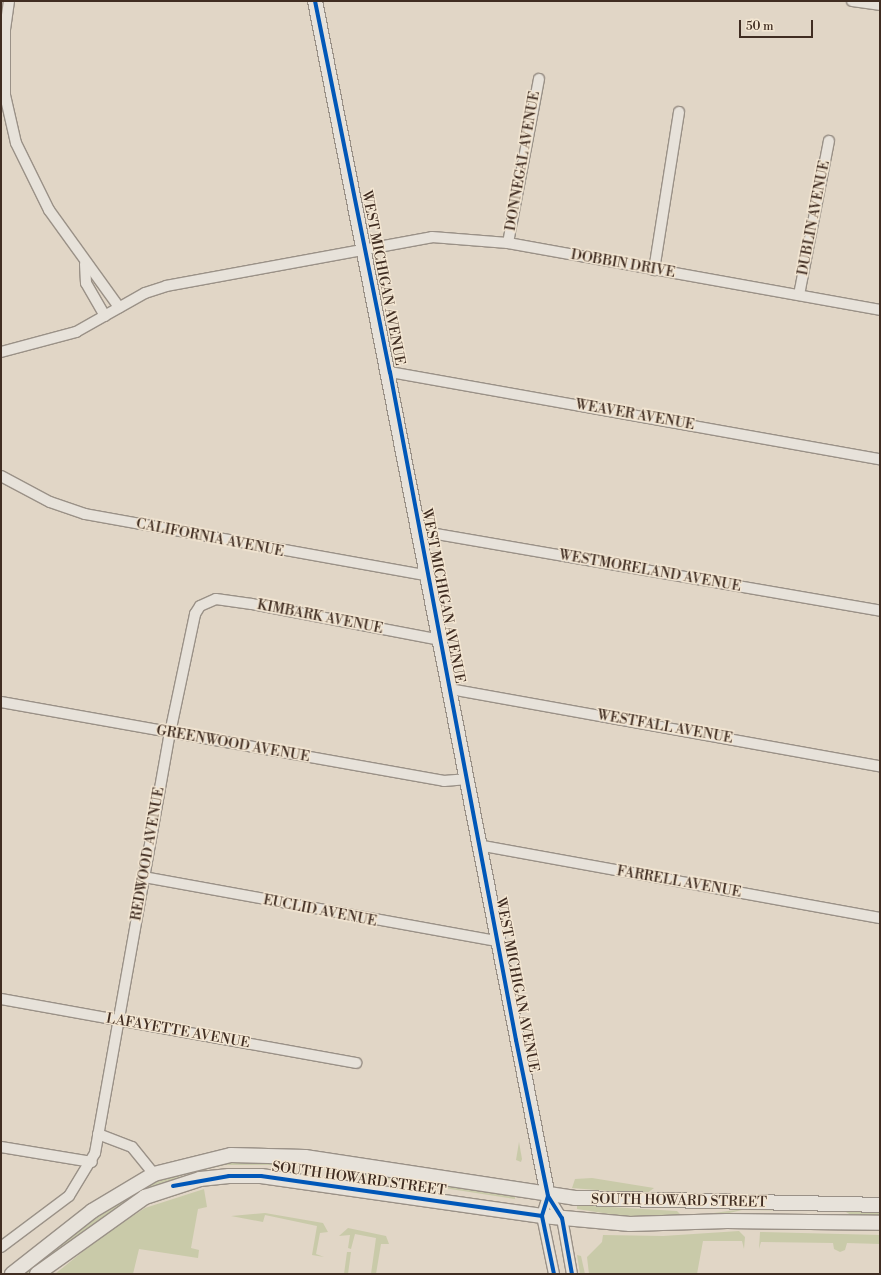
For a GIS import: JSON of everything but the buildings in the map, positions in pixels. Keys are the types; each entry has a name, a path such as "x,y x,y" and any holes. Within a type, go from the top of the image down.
{"street":[{"path":"9,1 3,30 5,95 16,143 49,210 85,264 99,275 119,307"},
{"name":"WEST MICHIGAN AVENUE","path":"315,1 366,247 496,941 548,1196 562,1218 572,1274"},
{"path":"852,1 880,5"},
{"name":"DONNEGAL AVENUE","path":"508,243 538,79"},
{"path":"654,270 679,112"},
{"name":"DUBLIN AVENUE","path":"799,295 829,141"},
{"name":"DOBBIN DRIVE","path":"1,352 56,339 105,316 119,307 166,286 366,247 432,237 508,243 880,310"},
{"path":"85,264 86,283 105,316"},
{"name":"WEAVER AVENUE","path":"390,372 880,459"},
{"name":"CALIFORNIA AVENUE","path":"1,476 50,502 85,514 428,576"},
{"name":"WESTMORELAND AVENUE","path":"419,531 880,612"},
{"name":"KIMBARK AVENUE","path":"200,606 216,599 252,604 440,640"},
{"name":"REDWOOD AVENUE","path":"92,1162 170,733 195,614 200,606"},
{"name":"WESTFALL AVENUE","path":"450,689 880,766"},
{"name":"GREENWOOD AVENUE","path":"1,702 444,781 465,779"},
{"name":"FARRELL AVENUE","path":"478,845 880,918"},
{"name":"EUCLID AVENUE","path":"144,877 496,941"},
{"name":"LAFAYETTE AVENUE","path":"1,998 356,1063"},
{"path":"98,1134 132,1147 154,1174"},
{"path":"1,1147 47,1156 92,1162 65,1200 1,1247"},
{"name":"SOUTH HOWARD STREET","path":"12,1274 92,1211 154,1174 231,1155 268,1154 548,1196 688,1202 880,1205"},
{"name":"SOUTH HOWARD STREET","path":"37,1274 145,1197 200,1179 229,1176 287,1179 542,1216 630,1224 880,1223"},
{"name":"WEST MICHIGAN AVENUE","path":"548,1196 542,1216 554,1274"},
{"path":"687,1224 688,1202"}],"green space":[{"path":"519,1142 522,1159 521,1162 516,1160"},
{"path":"263,1158 515,1195 515,1199 295,1165 225,1165 183,1175 132,1197 31,1274 22,1274 72,1232 144,1185 194,1166"},
{"path":"592,1178 654,1188 646,1194 572,1188 575,1179"},
{"path":"204,1189 207,1207 198,1209 191,1248 199,1250 198,1258 139,1249 133,1274 55,1274 102,1236 145,1208"},
{"path":"577,1205 677,1211 680,1214 678,1217 642,1219 577,1209"},
{"path":"744,1209 808,1211 742,1210 725,1214 691,1216"},
{"path":"844,1211 880,1211 880,1217 853,1216"},
{"path":"265,1213 323,1223 328,1232 320,1233 316,1254 324,1257 312,1255 317,1226 265,1215 263,1222 231,1216"},
{"path":"348,1228 386,1236 389,1244 381,1244 376,1274 371,1274 376,1238 355,1234 351,1249 348,1248 350,1235 339,1236"},
{"path":"739,1231 745,1237 744,1249 742,1241 703,1241 697,1274 589,1274 587,1257 602,1242 603,1235 663,1236"},
{"path":"760,1232 880,1235 880,1244 847,1243 845,1250 840,1252 834,1249 833,1243 761,1242 759,1249"},
{"path":"347,1252 351,1252 348,1274 344,1274"},
{"path":"577,1255 581,1256 585,1274 580,1274"}],"cycle path":[{"path":"315,1 390,372 516,1040 548,1196 562,1218 572,1274"},
{"path":"173,1186 229,1176 261,1176 542,1216"},
{"path":"548,1196 542,1216 554,1274"}]}
